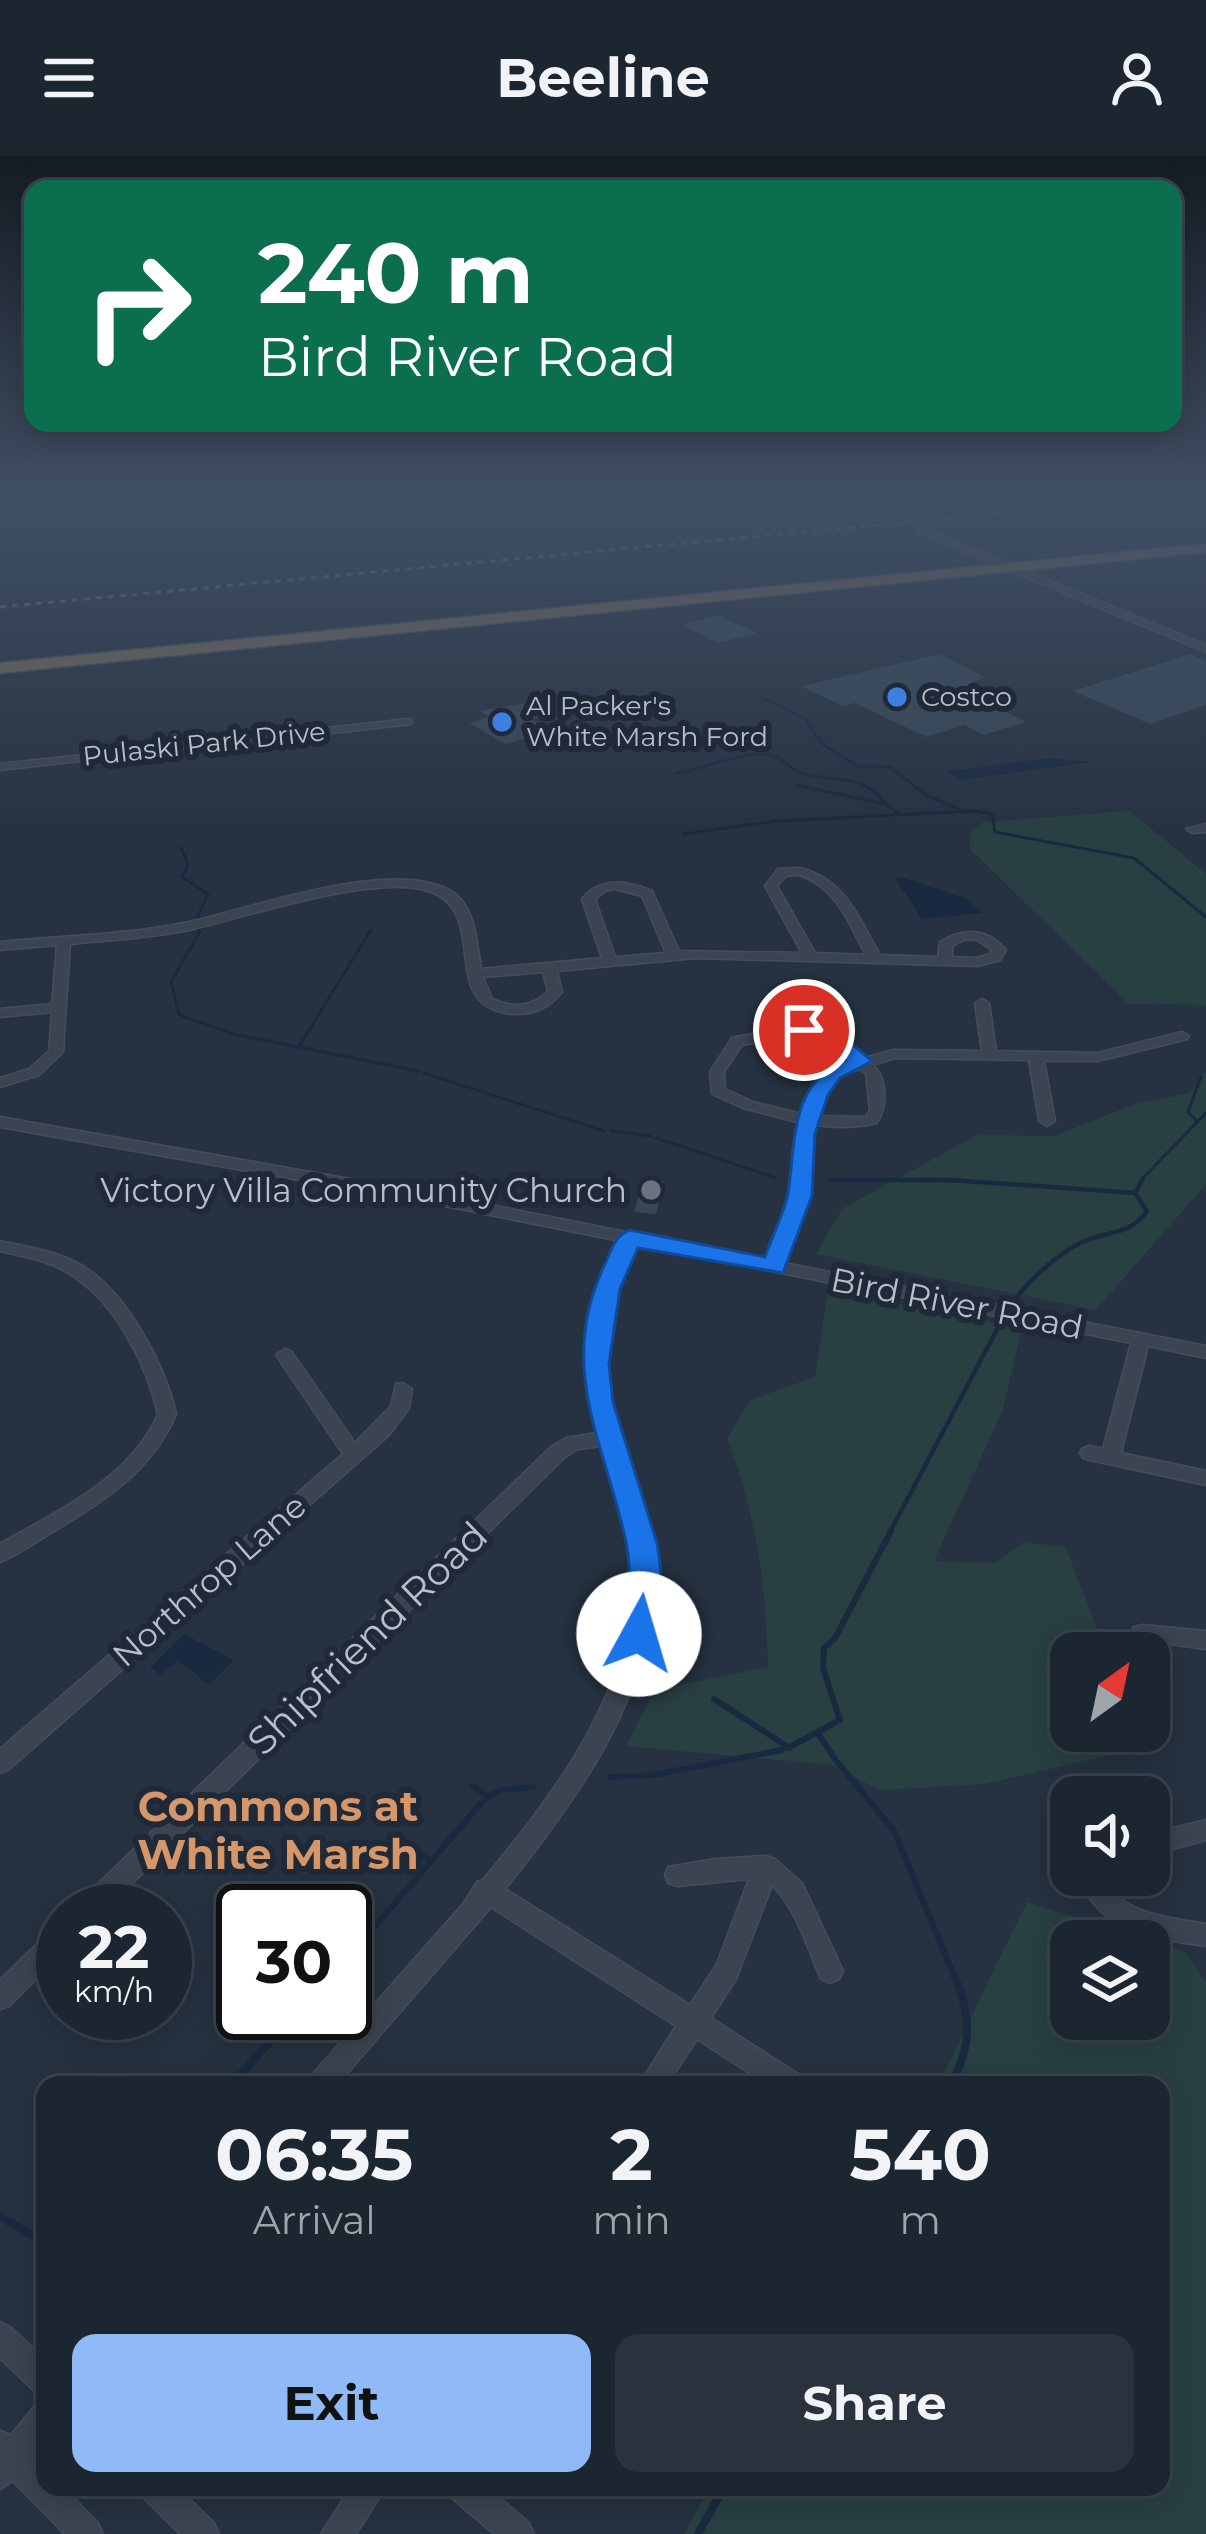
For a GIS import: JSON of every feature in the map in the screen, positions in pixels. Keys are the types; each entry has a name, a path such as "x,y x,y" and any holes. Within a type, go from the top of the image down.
{"highway":[{"path":"0,665 586,607"}],"street":[{"path":"1102,607 1206,649"},
{"name":"Pulaski Park Drive","path":"0,767 408,722"},
{"path":"811,956 771,886 782,872 807,871 827,879 875,958"},
{"path":"0,946 183,927 311,894 416,885 441,890 458,903 486,1002 523,1010 554,995 549,967"},
{"path":"610,961 588,899 595,890 613,885 647,894 674,955"},
{"path":"0,1083 51,1059 58,1048 64,940"},
{"path":"476,974 674,955 945,961"},
{"path":"982,1003 990,1057"},
{"path":"0,1013 60,1007"},
{"path":"804,1030 833,1039 861,1061 875,1079 877,1115 854,1125 808,1118 738,1102 717,1091 714,1079 730,1046 745,1038 804,1030"},
{"path":"774,1267 800,1196 808,1118 826,1080 861,1061 915,1052 1036,1058 1113,1055 1182,1036"},
{"path":"1036,1058 1048,1121"},
{"name":"Bird River Road","path":"0,1122 630,1238 1206,1352"},
{"path":"328,2076 486,1889 582,1766 634,1657 646,1571 632,1503 608,1438 596,1364 600,1318 630,1238"},
{"path":"0,1246 48,1258 92,1280 152,1371 167,1414 160,1435 134,1466 0,1554"},
{"path":"1141,1339 1100,1455 1206,1478"},
{"path":"285,1355 353,1454"},
{"name":"Northrop Lane","path":"0,1762 393,1418 404,1400 404,1389"},
{"name":"Shipfriend Road","path":"115,1884 558,1452 573,1443 608,1438"},
{"path":"1170,1636 1206,1640"},
{"path":"1170,1839 1206,1830"},
{"path":"677,1875 748,1864 766,1867 795,1888 830,1971"},
{"path":"658,2076 727,1971 766,1867"},
{"path":"486,1889 778,2076"},
{"path":"1101,1896 1110,1910 1144,1925 1206,1935"},
{"path":"0,1997 36,1962"},
{"path":"0,2337 36,2371"},
{"path":"36,2427 4,2459 36,2488"},
{"path":"45,2496 87,2534"},
{"path":"164,2496 203,2534"},
{"path":"337,2534 364,2496"},
{"path":"474,2496 518,2534"}],"green space":[{"path":"1130,811 1206,874 1206,1005 1129,1004 969,848 971,833 983,822"},
{"path":"1206,1069 1206,1184 1096,1310 816,1254 842,1209 977,1135 1054,1136 1135,1104 1190,1093"},
{"path":"828,1290 1022,1328 1002,1412 934,1561 996,1563 1022,1543 1065,1546 1099,1632 1050,1632 1050,1752 1123,1752 985,1784 879,1790 831,1765 626,1746 655,1690 768,1667 758,1551 727,1438 750,1400 815,1377"},
{"path":"1027,1902 1084,1920 1050,1920 1050,2040 1170,2040 1170,1947 1185,1952 1206,1982 1206,2534 684,2534 705,2496 1170,2496 1170,2076 942,2076"}],"water":[{"path":"1050,758 1092,762 961,780 947,771"},
{"path":"895,878 967,899 982,913 922,919"},
{"path":"184,1634 234,1660 209,1685 178,1660 160,1675 150,1667"}],"building":[{"path":"718,615 757,633 718,643 681,625"},
{"name":"Costco","path":"940,654 985,677 959,689 1026,722 984,735 964,725 926,737 855,703 843,706 801,686"},
{"path":"1190,654 1206,661 1206,705 1150,724 1073,691"},
{"name":"Al Packer's White Marsh Ford","path":"540,701 559,712 532,719 548,731 506,744 469,723 490,717 479,711"},
{"name":"Victory Villa Community Church","path":"643,1179 664,1181 656,1214 634,1212"}],"waterway":[{"path":"763,698 805,719 821,743 857,766 890,767 926,795 959,809"},
{"path":"676,773 766,754 801,773 868,787 885,804"},
{"path":"796,785 885,804"},
{"path":"885,804 898,813"},
{"path":"683,834 776,821 974,811 992,814 995,832 1134,858 1206,917"},
{"path":"181,847 188,865 182,877 208,894 195,923 200,931 171,982 179,1015 237,1035 298,1047"},
{"path":"298,1047 371,930"},
{"path":"298,1047 418,1071"},
{"path":"424,1073 604,1131"},
{"path":"1197,1121 1188,1112 1201,1077"},
{"path":"1140,1181 1206,1113"},
{"path":"612,1131 651,1136"},
{"path":"656,1138 776,1178"},
{"path":"1135,1193 1143,1178"},
{"path":"829,1180 951,1180 965,1181 829,1180"},
{"path":"965,1181 1135,1193"},
{"path":"1010,1307 1061,1255 1140,1219 1147,1211 1135,1193"},
{"path":"889,1534 1002,1320"},
{"path":"789,1747 840,1720 823,1668 824,1648 835,1638 891,1531"},
{"path":"714,1699 789,1747"},
{"path":"819,1735 835,1759"},
{"path":"610,1777 654,1775 782,1750"},
{"path":"838,1763 894,1831 955,1978"},
{"path":"472,1786 487,1795"},
{"path":"372,1930 482,1802 500,1790 533,1787"},
{"path":"413,1849 431,1861"},
{"path":"954,1975 967,2030 955,2076"},
{"path":"239,2076 272,2040"},
{"path":"0,2217 36,2237"},
{"path":"698,2534 719,2496"}],"place":[{"name":"Costco","path":"897,697"},
{"name":"Al Packer's White Marsh Ford","path":"502,722"},
{"name":"Victory Villa Community Church","path":"651,1190"}],"district":[{"name":"Commons at White Marsh","path":"278,1830"}],"route":[{"path":"639,1634 646,1571 642,1543 599,1402 596,1364 607,1289 630,1238 774,1267 800,1196 803,1134 817,1094 832,1073 861,1061 833,1039 804,1030"}]}
